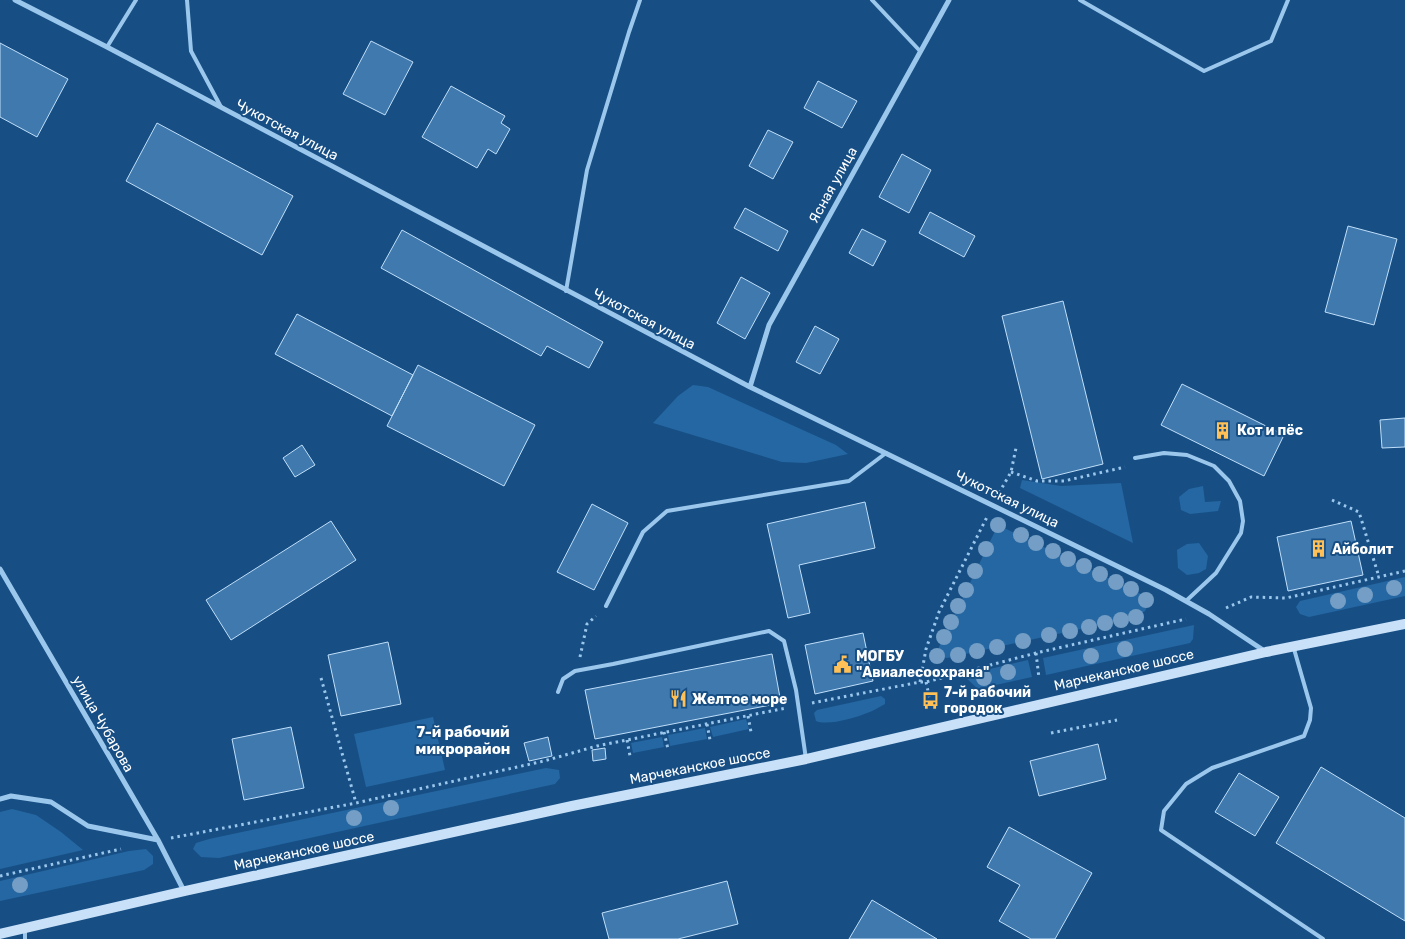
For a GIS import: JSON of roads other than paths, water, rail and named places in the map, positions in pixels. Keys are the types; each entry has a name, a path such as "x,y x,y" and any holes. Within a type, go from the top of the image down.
{"street":[{"name":"Чукотская улица","path":"15,0 750,387 1186,601 1266,652"},
{"name":"Ясная улица","path":"750,387 770,325 949,0"},
{"name":"улица Чубарова","path":"0,569 158,840 185,891"},
{"name":"Марчеканское шоссе","path":"0,934 185,891 572,806 806,759 1266,652 1405,624"},
{"path":"0,799 11,796 51,802 88,826 158,840"}],"lane":[{"path":"107,47 136,0"},
{"path":"187,0 191,50 221,108"},
{"path":"566,291 587,170 640,0"},
{"path":"872,0 920,51"},
{"path":"1080,0 1204,71 1271,41 1288,0"},
{"path":"606,606 643,532 667,511 849,481 886,453"},
{"path":"1135,458 1164,453 1187,455 1214,466 1229,481 1240,501 1241,533 1216,573 1186,601"},
{"path":"558,692 563,679 577,670 769,631 784,641 796,690 806,759"},
{"path":"1294,647 1311,708 1310,720 1304,736 1212,768 1186,784 1164,811 1161,830 1323,939"},
{"path":"25,928 25,939"}],"place":[{"name":"Кот и пёс","path":"1223,430"},
{"name":"Айболит","path":"1318,549"},
{"name":"МОГБУ \"Авиалесоохрана\"","path":"842,664"},
{"name":"Желтое море","path":"678,699"},
{"name":"7-й рабочий городок","path":"930,700"}],"district":[{"name":"7-й рабочий микрорайон","path":"463,740"}]}
